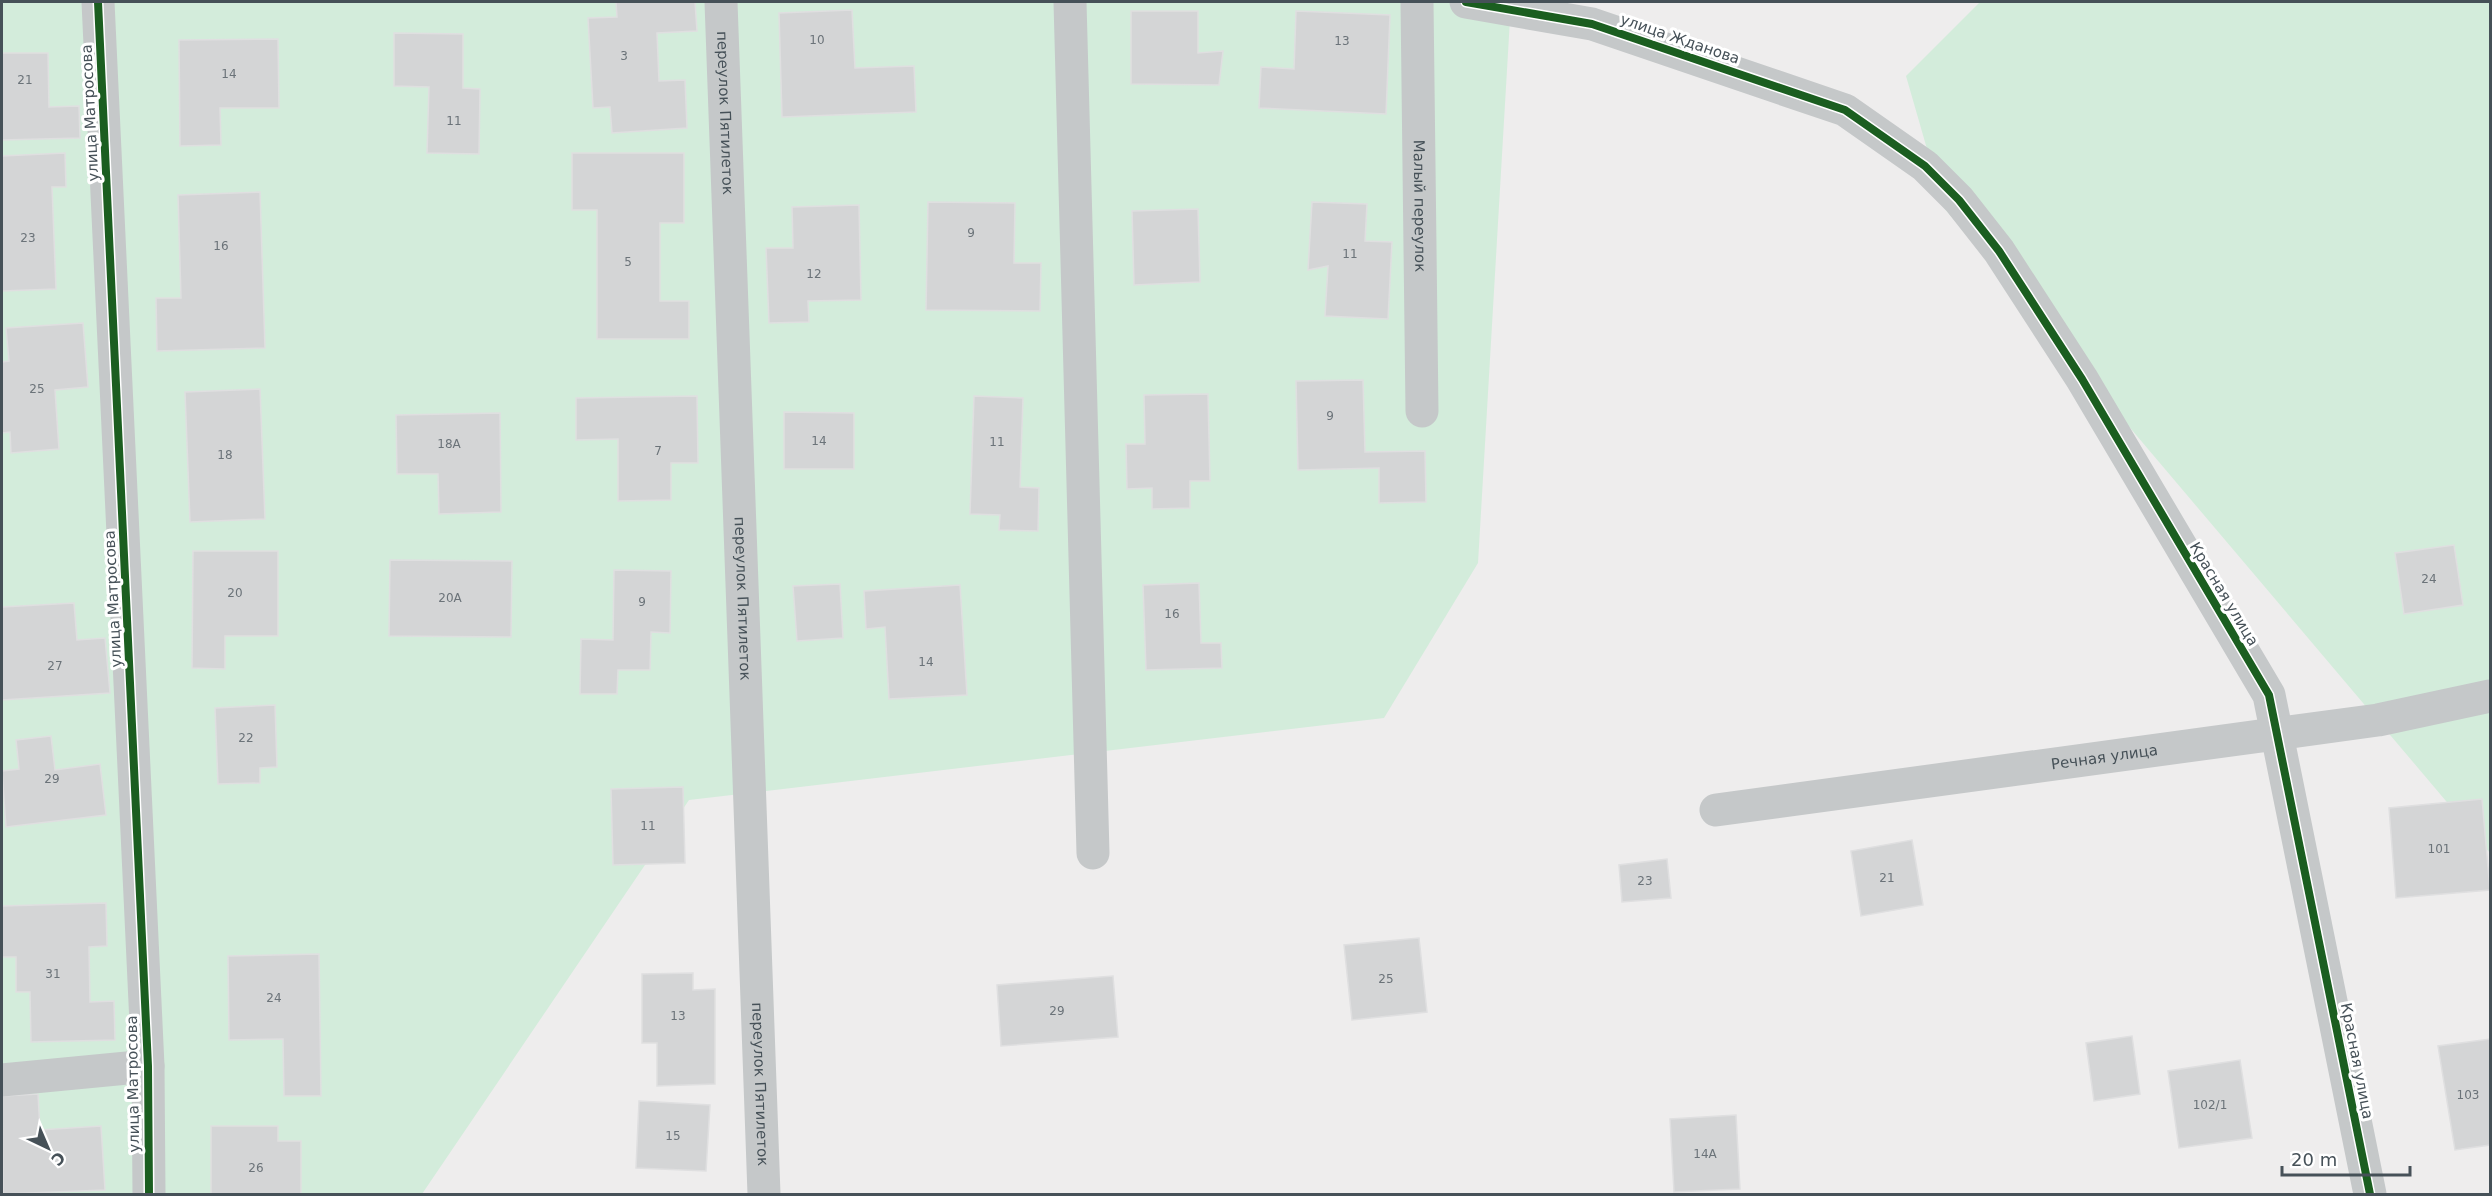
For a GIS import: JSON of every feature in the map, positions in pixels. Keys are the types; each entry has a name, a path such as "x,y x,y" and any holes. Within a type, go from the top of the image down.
{"street":[{"name":"улица Матросова","path":"98,2 148,1066 149,1194"},
{"name":"переулок Пятилеток","path":"721,2 764,1194"},
{"path":"1070,2 1093,853"},
{"name":"Малый переулок","path":"1417,2 1422,411"},
{"name":"улица Жданова","path":"1466,2 1592,24 1845,111"},
{"name":"Красная улица","path":"1845,111 1925,166 1959,200 1999,251 2082,379 2269,695 2370,1194"},
{"name":"Речная улица","path":"1716,810 2378,720 2490,696"},
{"path":"2,1080 148,1066"}],"green space":[{"path":"2,2 1511,2 1478,563 1384,718 689,800 422,1194 2,1194"},
{"path":"1980,2 2490,2 2490,853 1944,208 1906,76"}],"building":[{"path":"616,2 695,2 697,31 657,33 659,81 685,80 687,128 612,133 610,107 593,108 588,18 617,17"},
{"path":"852,10 855,68 914,66 916,112 782,117 779,13"},
{"path":"1131,11 1198,11 1198,53 1223,51 1219,85 1131,84"},
{"path":"1296,11 1390,15 1386,114 1259,108 1261,67 1294,69"},
{"path":"394,33 463,34 463,88 480,89 479,154 427,153 429,87 394,86"},
{"path":"278,39 279,108 220,108 221,145 180,146 179,40"},
{"path":"2,53 48,53 49,107 79,106 80,138 2,140"},
{"path":"65,153 66,187 52,187 56,289 2,291 2,156"},
{"path":"572,153 684,153 684,223 660,223 660,301 689,301 689,339 597,339 597,210 572,210"},
{"path":"260,192 265,348 157,351 156,298 181,298 178,195"},
{"path":"928,202 1015,203 1014,263 1041,263 1040,311 926,310"},
{"path":"1312,202 1367,204 1365,241 1392,242 1388,319 1325,316 1328,266 1308,270"},
{"path":"859,205 861,300 808,301 809,322 769,323 766,248 793,248 792,207"},
{"path":"1198,209 1200,282 1134,285 1132,211"},
{"path":"83,323 88,387 55,390 59,449 11,453 10,432 2,433 2,362 9,361 6,328"},
{"path":"1363,380 1365,452 1425,451 1426,502 1379,503 1379,468 1298,470 1296,381"},
{"path":"260,389 265,519 190,522 185,392"},
{"path":"1208,394 1210,481 1190,481 1190,508 1152,509 1152,488 1127,489 1126,444 1145,444 1144,395"},
{"path":"697,396 698,463 671,463 671,500 618,501 618,439 576,440 576,398"},
{"path":"974,396 1023,398 1020,487 1039,488 1038,531 999,530 1000,515 970,514"},
{"path":"784,412 854,413 854,469 784,469"},
{"path":"500,413 501,512 439,514 438,474 397,474 396,415"},
{"path":"2454,545 2463,605 2404,614 2395,553"},
{"path":"193,551 278,551 278,636 225,636 225,669 192,668"},
{"path":"390,560 512,561 511,637 389,636"},
{"path":"614,570 671,571 670,633 651,632 650,670 618,670 617,694 580,694 581,639 613,640"},
{"path":"1199,583 1201,643 1221,643 1222,668 1146,670 1143,585"},
{"path":"840,584 843,638 797,641 793,586"},
{"path":"960,585 967,695 889,699 885,627 866,629 864,591"},
{"path":"74,603 77,640 105,638 110,693 2,700 2,607"},
{"path":"275,705 277,767 260,768 260,783 218,784 215,708"},
{"path":"51,736 55,770 100,764 106,815 6,827 2,771 19,769 16,740"},
{"path":"683,787 685,863 613,865 611,789"},
{"path":"2482,799 2490,890 2396,898 2389,808"},
{"path":"1912,840 1923,905 1861,916 1851,851"},
{"path":"1667,859 1671,898 1622,902 1619,865"},
{"path":"106,903 107,946 89,947 90,1002 114,1001 115,1040 31,1042 30,992 16,992 16,957 2,957 2,906"},
{"path":"1419,938 1427,1012 1352,1020 1344,945"},
{"path":"319,954 321,1096 284,1096 283,1039 229,1040 228,956"},
{"path":"693,973 693,990 715,989 715,1084 657,1086 657,1043 642,1043 642,974"},
{"path":"1113,976 1118,1037 1001,1046 997,985"},
{"path":"2132,1036 2140,1094 2094,1101 2086,1043"},
{"path":"2490,1039 2490,1145 2455,1150 2438,1046"},
{"path":"2240,1060 2252,1138 2179,1148 2168,1071"},
{"path":"38,1094 40,1130 101,1126 105,1190 3,1194 2,1096"},
{"path":"639,1101 710,1105 706,1171 636,1168"},
{"path":"1736,1115 1740,1189 1674,1192 1670,1119"},
{"path":"211,1126 278,1126 278,1141 301,1141 301,1194 211,1194"}],"cycle path":[{"path":"98,2 148,1066 149,1194"},
{"path":"1466,2 1592,24 1845,110 1925,166 1959,200 1999,251 2082,379 2269,695 2370,1194"}]}
